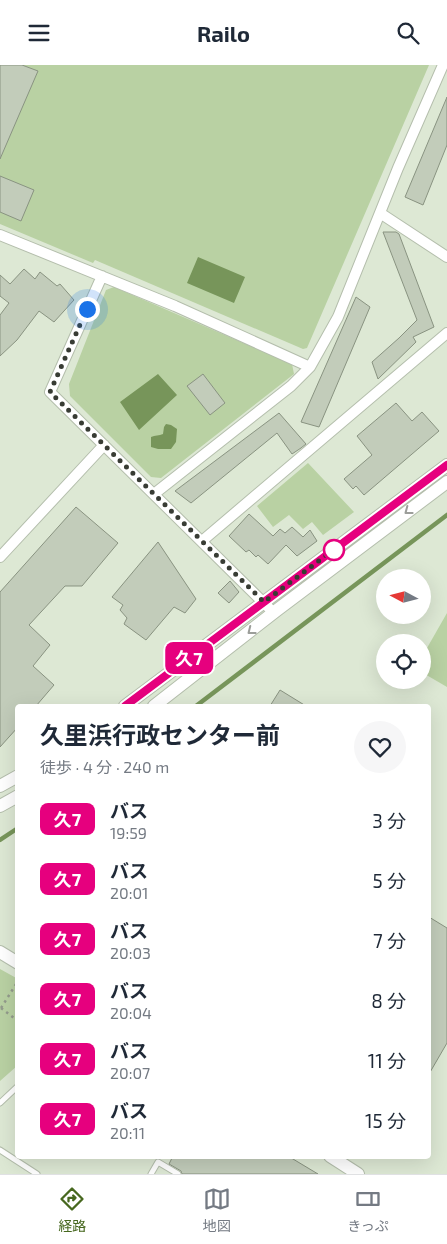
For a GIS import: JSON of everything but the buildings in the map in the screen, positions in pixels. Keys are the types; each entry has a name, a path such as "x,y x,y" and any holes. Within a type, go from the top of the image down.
{"street":[{"path":"154,494 291,385 310,367 338,317 398,168 444,65"},
{"path":"380,213 447,257"},
{"path":"0,235 174,306 310,367"},
{"path":"102,276 50,392 274,613"},
{"path":"202,541 447,333"},
{"path":"0,557 104,445"},
{"path":"128,704 447,465"},
{"path":"157,704 447,482"},
{"path":"0,807 14,798 0,788 15,778"},
{"path":"0,952 15,961"},
{"path":"335,1159 358,1174"}],"lane":[{"path":"0,1103 15,1089"},
{"path":"0,1150 38,1174"},
{"path":"151,1174 158,1161 178,1174"}],"path":[{"path":"15,986 1,1008 15,1019"}],"shaded area":[{"path":"0,65 429,65 307,348 303,349 95,260 93,263 0,224"},
{"path":"198,257 245,277 234,303 187,283"},
{"path":"114,287 292,364 294,374 161,478 151,477 70,396 69,384 106,290"},
{"path":"158,374 177,395 139,430 120,402"},
{"path":"166,424 177,429 176,442 171,449 151,447 151,437 163,434"},
{"path":"308,463 354,512 323,535 312,522 303,529 289,515 273,527 257,506"},
{"path":"447,613 447,687 431,678 431,641"},
{"path":"0,969 15,977 15,1068 0,1081"}],"waterway":[{"path":"199,704 447,515"},
{"path":"0,840 15,830"}],"bus line":[{"name":"久7","path":"128,704 447,465"}],"route":[{"path":"87,309 50,392 264,602 340,545 334,550"}]}
